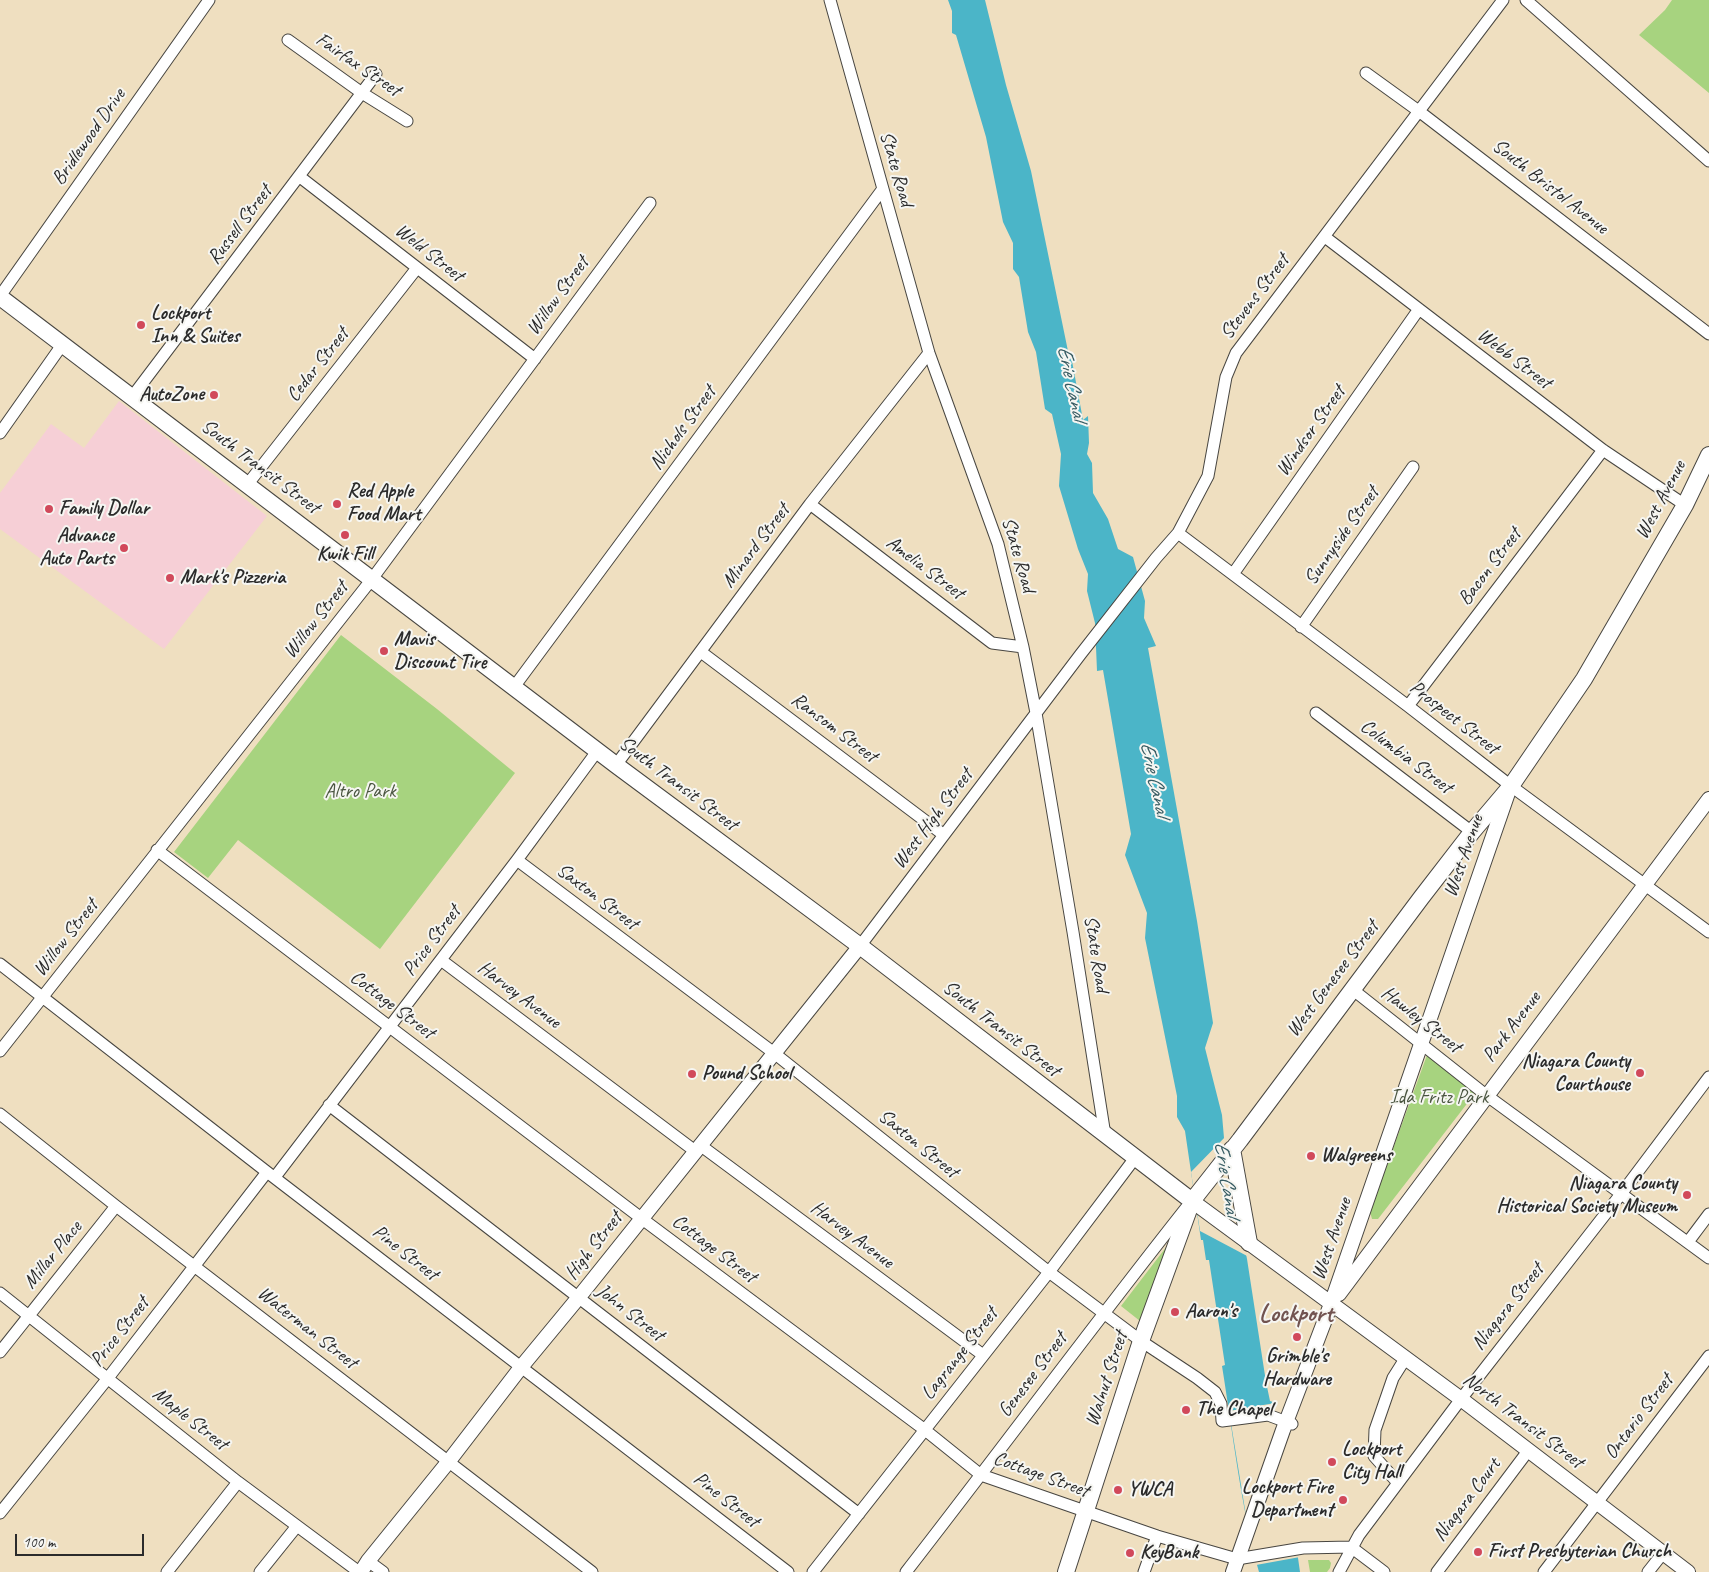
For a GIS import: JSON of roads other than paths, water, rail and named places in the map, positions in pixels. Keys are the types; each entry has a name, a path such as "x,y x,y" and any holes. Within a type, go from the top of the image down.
{"highway":[{"name":"South Transit Street","path":"0,297 616,765 860,946 1135,1158 1194,1200"},
{"name":"West Avenue","path":"1511,786 1584,678 1685,505 1709,455"},
{"name":"West Genesee Street","path":"1194,1200 1472,832 1511,786"},
{"path":"1236,1145 1253,1247"},
{"name":"Walnut Street","path":"1066,1572 1141,1341 1194,1200"}],"main road":[{"name":"West Avenue","path":"1331,1304 1511,786"},
{"name":"Park Avenue","path":"1331,1304 1709,798"},
{"name":"High Street","path":"362,1568 860,946"},
{"name":"South Transit Street","path":"1194,1200 1253,1247 1331,1304"},
{"name":"North Transit Street","path":"1331,1304 1461,1398 1688,1572"},
{"path":"1244,1560 1248,1528 1331,1304"},
{"path":"1244,1560 1285,1428"}],"street":[{"name":"Bridlewood Drive","path":"0,297 209,0"},
{"name":"State Road","path":"830,0 928,353 998,544 1023,647 1073,932 1105,1135"},
{"name":"Stevens Street","path":"1036,713 1156,558 1178,533 1208,476 1226,377 1236,353 1503,0"},
{"path":"1526,0 1709,161"},
{"name":"Fairfax Street","path":"288,40 362,93 407,121"},
{"name":"South Bristol Avenue","path":"1366,73 1420,112 1709,334"},
{"name":"Russell Street","path":"132,397 376,74"},
{"name":"Weld Street","path":"300,177 535,359"},
{"name":"Nichols Street","path":"514,687 882,190"},
{"name":"Willow Street","path":"0,1051 372,579 650,203"},
{"name":"Webb Street","path":"1325,237 1602,450 1685,505"},
{"name":"Cedar Street","path":"247,485 417,268"},
{"name":"Windsor Street","path":"1233,574 1419,310"},
{"path":"0,433 62,345"},
{"name":"Minard Street","path":"616,765 810,504 928,353"},
{"name":"Bacon Street","path":"1408,706 1602,450"},
{"name":"Sunnyside Street","path":"1301,626 1413,467"},
{"name":"Amelia Street","path":"810,504 992,643 1023,647"},
{"name":"Prospect Street","path":"1178,533 1511,786 1709,932"},
{"name":"Ransom Street","path":"701,652 944,834"},
{"name":"Columbia Street","path":"1316,712 1472,832"},
{"name":"West High Street","path":"860,946 1036,713"},
{"name":"Price Street","path":"0,1513 195,1266 329,1105 441,960 598,750"},
{"name":"Cottage Street","path":"157,850 982,1475 1157,1536 1244,1560 1303,1548 1351,1547"},
{"name":"Saxton Street","path":"516,860 774,1053 1048,1272 1141,1341 1215,1392 1221,1404 1222,1421 1268,1415 1285,1428"},
{"name":"Harvey Avenue","path":"441,960 982,1355"},
{"name":"Pine Street","path":"0,964 788,1572"},
{"name":"Hawley Street","path":"1352,989 1486,1095 1709,1258"},
{"name":"Niagara Street","path":"1339,1572 1351,1547 1461,1398 1709,1077"},
{"name":"John Street","path":"329,1105 859,1514"},
{"name":"Waterman Street","path":"0,1114 116,1206 592,1572"},
{"name":"Lagrange Street","path":"812,1572 925,1430 1135,1158"},
{"name":"Genesee Street","path":"906,1572 982,1475 1104,1312 1194,1200"},
{"name":"Millar Place","path":"0,1352 116,1206"},
{"path":"1688,1242 1709,1214"},
{"name":"Maple Street","path":"0,1293 238,1482 297,1526 362,1568 384,1572"},
{"name":"Ontario Street","path":"1544,1572 1709,1356"},
{"path":"1398,1483 1374,1456 1375,1430 1393,1378 1405,1359"},
{"name":"Niagara Court","path":"1436,1572 1528,1451"},
{"path":"167,1572 238,1482"},
{"path":"260,1572 297,1526"},
{"path":"1144,1572 1157,1536"},
{"path":"1351,1547 1384,1572"},
{"path":"1648,1572 1663,1553"}],"water":[{"name":"Erie Canal","path":"948,0 985,0 1006,85 1031,171 1083,420 1088,416 1089,443 1087,454 1092,463 1093,493 1108,519 1118,549 1133,557 1145,601 1144,618 1156,646 1148,648 1197,921 1213,1023 1205,1048 1222,1115 1224,1138 1247,1259 1266,1382 1270,1401 1276,1403 1300,1572 1259,1572 1253,1547 1242,1496 1222,1366 1225,1365 1209,1260 1206,1260 1203,1240 1201,1240 1185,1131 1177,1117 1177,1096 1145,938 1147,913 1125,855 1131,834 1103,670 1097,671 1095,623 1087,591 1088,574 1078,549 1059,486 1061,454 1052,414 1045,409 1036,352 1028,332 1019,277 1013,269 1013,243 1003,222 986,137 956,35 952,33 952,11"}],"place":[{"name":"Lockport Inn & Suites","path":"141,325"},
{"name":"AutoZone","path":"214,395"},
{"name":"Red Apple Food Mart","path":"337,504"},
{"name":"Family Dollar","path":"49,509"},
{"name":"Kwik Fill","path":"345,535"},
{"name":"Advance Auto Parts","path":"124,548"},
{"name":"Mark's Pizzeria","path":"170,578"},
{"name":"Mavis Discount Tire","path":"384,651"},
{"name":"Niagara County Courthouse","path":"1640,1073"},
{"name":"Pound School","path":"692,1074"},
{"name":"Walgreens","path":"1311,1156"},
{"name":"Niagara County Historical Society Museum","path":"1687,1195"},
{"name":"Aaron's","path":"1175,1312"},
{"name":"Grimble's Hardware","path":"1297,1337"},
{"name":"The Chapel","path":"1186,1410"},
{"name":"Lockport City Hall","path":"1332,1462"},
{"name":"YWCA","path":"1118,1490"},
{"name":"Lockport Fire Department","path":"1343,1500"},
{"name":"First Presbyterian Church","path":"1478,1552"},
{"name":"KeyBank","path":"1130,1553"}],"district":[{"name":"Lockport","path":"1296,1314"}],"park label":[{"name":"Altro Park","path":"360,792"},
{"name":"Ida Fritz Park","path":"1439,1098"}]}
